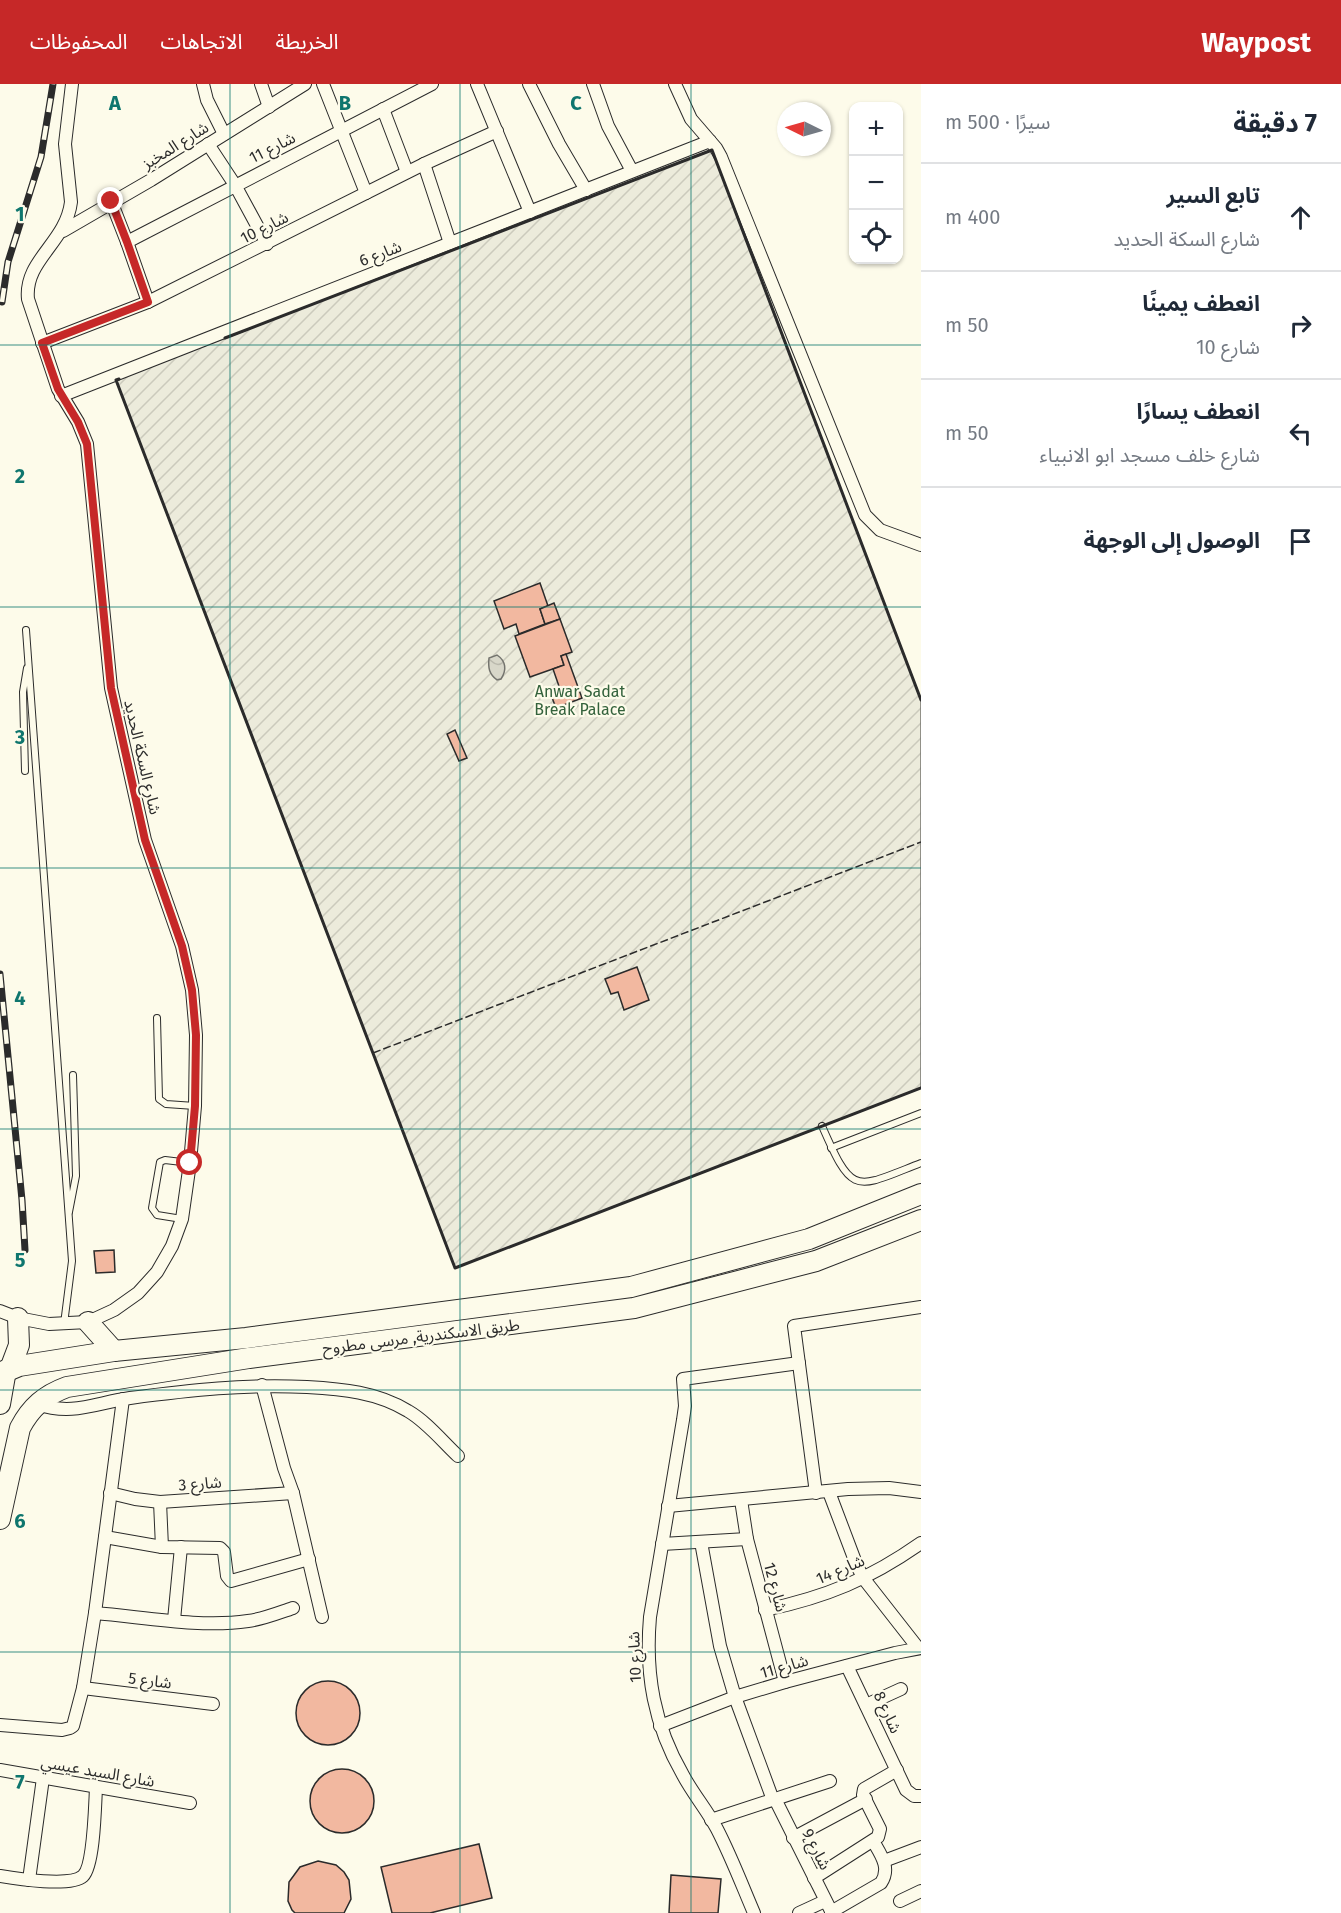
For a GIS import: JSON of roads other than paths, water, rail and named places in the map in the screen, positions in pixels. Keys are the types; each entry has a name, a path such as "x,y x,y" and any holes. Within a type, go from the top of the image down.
{"main road":[{"name":"طريق الاسكندرية, مرسى مطروح","path":"4,1369 114,1351 246,1338 631,1287 809,1239 921,1194"},
{"name":"طريق الاسكندرية, مرسى مطروح","path":"0,1519 20,1428 27,1415 37,1404 56,1391 79,1385 249,1358 654,1304 816,1261 921,1220"},
{"path":"0,1404 4,1369 19,1345 9,1315"},
{"path":"88,1322 114,1351"}],"street":[{"name":"شارع السكة الحديد","path":"9,1315 41,1323 64,1325 88,1322 114,1310 138,1293 157,1272 172,1246 182,1219 195,1106 196,1035 192,990 182,946 145,840 111,688 87,444 78,422 62,396 28,299 28,284 33,270 67,221 70,202 65,144 72,84"},
{"path":"203,84 214,117 224,135"},
{"path":"261,84 269,107"},
{"name":"شارع المخبز","path":"62,231 111,201 152,180 305,84"},
{"path":"322,84 366,193"},
{"name":"شارع 11","path":"127,242 432,84"},
{"path":"477,84 530,212"},
{"path":"529,84 559,144 586,190"},
{"path":"593,84 608,126 632,171"},
{"path":"675,84 691,119 721,158 865,515 880,530 921,545"},
{"path":"383,110 407,172"},
{"name":"شارع 10","path":"42,343 148,302 407,172 497,131"},
{"name":"شارع 6","path":"62,396 710,141"},
{"path":"208,144 235,185 267,244"},
{"path":"424,164 450,243"},
{"path":"111,201 148,302"},
{"path":"816,1493 794,1326 921,1307"},
{"name":"شارع 10","path":"754,1913 711,1820 670,1752 653,1699 647,1644 685,1406 683,1379 799,1363"},
{"path":"37,1404 57,1410 68,1410 123,1399 211,1388 262,1385 345,1390 383,1399 408,1411 422,1420 458,1456"},
{"path":"262,1385 293,1493 322,1617"},
{"path":"0,1725 62,1730 70,1728 74,1722 83,1688 95,1613 123,1399"},
{"path":"668,1506 889,1488 921,1492"},
{"path":"829,1492 864,1579 920,1648"},
{"name":"شارع 3","path":"110,1493 160,1502 293,1493"},
{"name":"شارع 12","path":"741,1500 747,1539 785,1682"},
{"path":"160,1502 162,1546"},
{"path":"105,1537 162,1546 217,1547 223,1550 227,1576 231,1581 309,1559"},
{"path":"662,1544 747,1539"},
{"name":"شارع 9","path":"701,1542 718,1636 735,1697 774,1799 829,1909"},
{"name":"شارع 14","path":"765,1610 814,1598 864,1579 921,1543"},
{"path":"174,1620 181,1547"},
{"path":"95,1613 228,1623 272,1616 293,1608"},
{"name":"شارع 11","path":"660,1726 735,1697 920,1648"},
{"name":"شارع 8","path":"847,1666 910,1794 921,1796"},
{"name":"شارع 5","path":"83,1688 213,1704"},
{"path":"866,1705 901,1689"},
{"name":"شارع السيد عيسي","path":"0,1770 190,1803"},
{"path":"814,1878 879,1837 880,1829 863,1792 866,1787 897,1770"},
{"path":"29,1880 43,1778"},
{"path":"711,1820 830,1781"},
{"path":"0,1876 29,1880 70,1881 78,1880 84,1875 90,1862 96,1788"},
{"path":"793,1838 866,1799"},
{"path":"799,1913 829,1909 881,1883 886,1872 884,1862 873,1841"},
{"path":"884,1862 921,1847"},
{"path":"900,1900 921,1891"}],"lane":[{"path":"26,630 72,1261 64,1325"},
{"path":"25,771 22,692 29,658"},
{"path":"157,1018 159,1099 166,1104 195,1106"},
{"path":"68,1220 76,1176 73,1075"},
{"path":"831,1148 921,1113"},
{"path":"822,1126 844,1172 852,1180 862,1184 921,1162"},
{"path":"182,1219 157,1215 152,1208 160,1162 165,1160 190,1163"}],"water":[{"path":"497,655 504,663 505,669 501,679 497,680 491,673 489,658"}],"railway":[{"path":"2,302 8,262 41,157 53,84"},
{"path":"0,974 25,1250"}],"park label":[{"name":"Anwar Sadat Break Palace","path":"580,700"}]}
